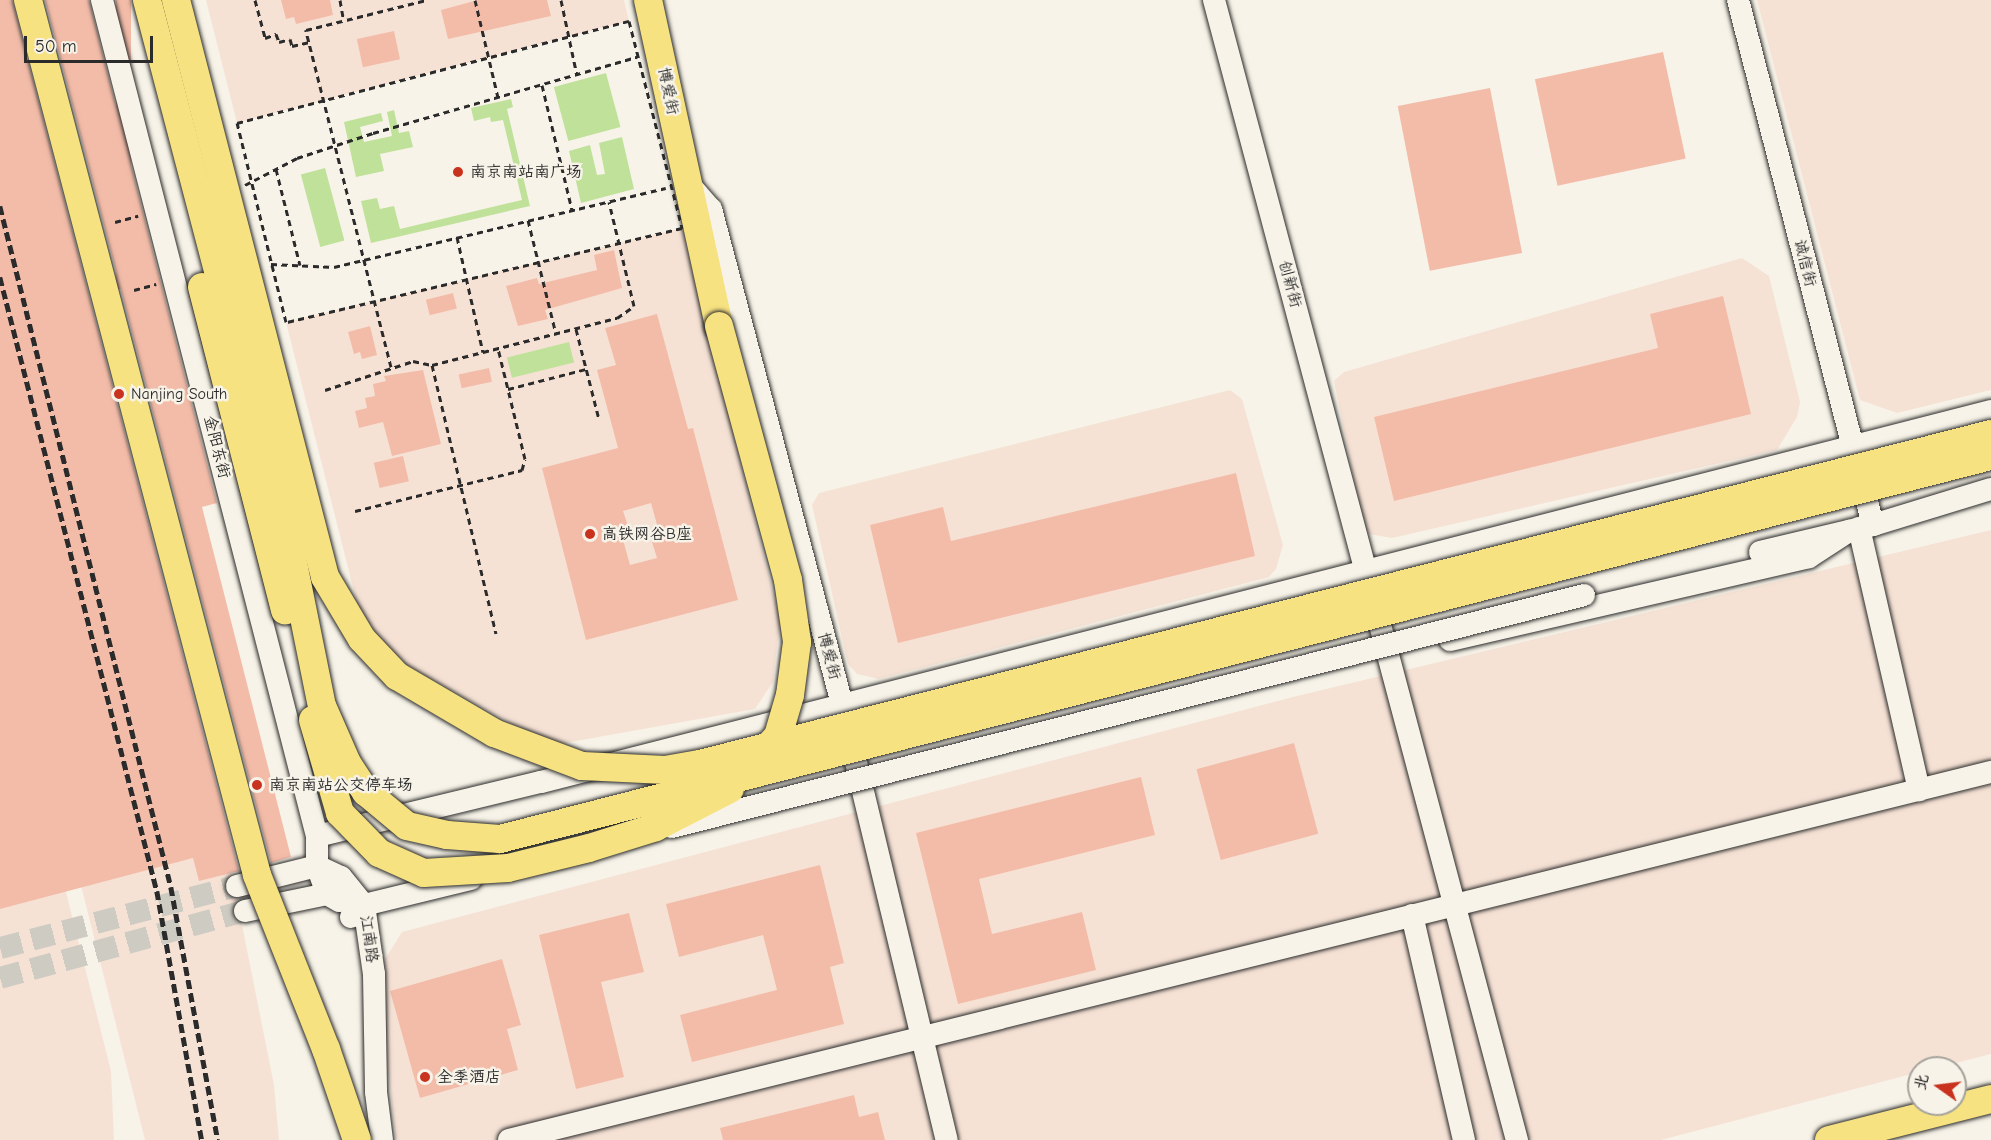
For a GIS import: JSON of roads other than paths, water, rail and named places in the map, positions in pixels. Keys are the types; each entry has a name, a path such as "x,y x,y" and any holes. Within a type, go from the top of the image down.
{"main road":[{"path":"28,0 257,875 326,1049 357,1140"},
{"name":"博爱街","path":"129,0 340,813 379,853 424,873 508,868 589,848 656,827 731,788 777,736 790,695 797,642 788,580 680,185 648,0"},
{"path":"147,0 288,538 322,706 347,763 366,792 407,826 447,836 500,838 1991,456"},
{"path":"176,0 311,532 325,577 362,639 397,676 494,733 582,766 619,770 665,770 700,764 1991,434"},
{"path":"1829,1140 1991,1099"}],"street":[{"name":"金阳东街","path":"102,0 317,836 317,866 327,894"},
{"name":"创新街","path":"1214,0 1517,1140"},
{"name":"诚信街","path":"1738,0 1851,446 1861,528 1919,790"},
{"name":"博爱街","path":"680,185 711,209 842,704 947,1140"},
{"path":"317,836 1991,411"},
{"path":"589,848 1584,595 1861,528 1991,489"},
{"path":"357,911 861,784 1388,655 1809,557 1861,528"},
{"path":"509,1140 1991,772"},
{"path":"237,886 317,866"},
{"name":"江南路","path":"317,866 341,877 357,911 374,974 376,1092 382,1140"},
{"path":"245,912 327,894"},
{"name":"江南路","path":"327,894 357,911"},
{"path":"1412,915 1464,1140"}],"tunnel":[{"path":"0,948 237,886"},
{"path":"0,978 245,911"}],"railway":[{"path":"0,206 171,887 218,1140"},
{"path":"0,277 157,891 202,1140"}],"place":[{"name":"南京南站南广场","path":"458,172"},
{"name":"Nanjing South","path":"119,394"},
{"name":"高铁网谷B座","path":"590,534"},
{"name":"南京南站公交停车场","path":"257,785"},
{"name":"全季酒店","path":"425,1077"}]}
